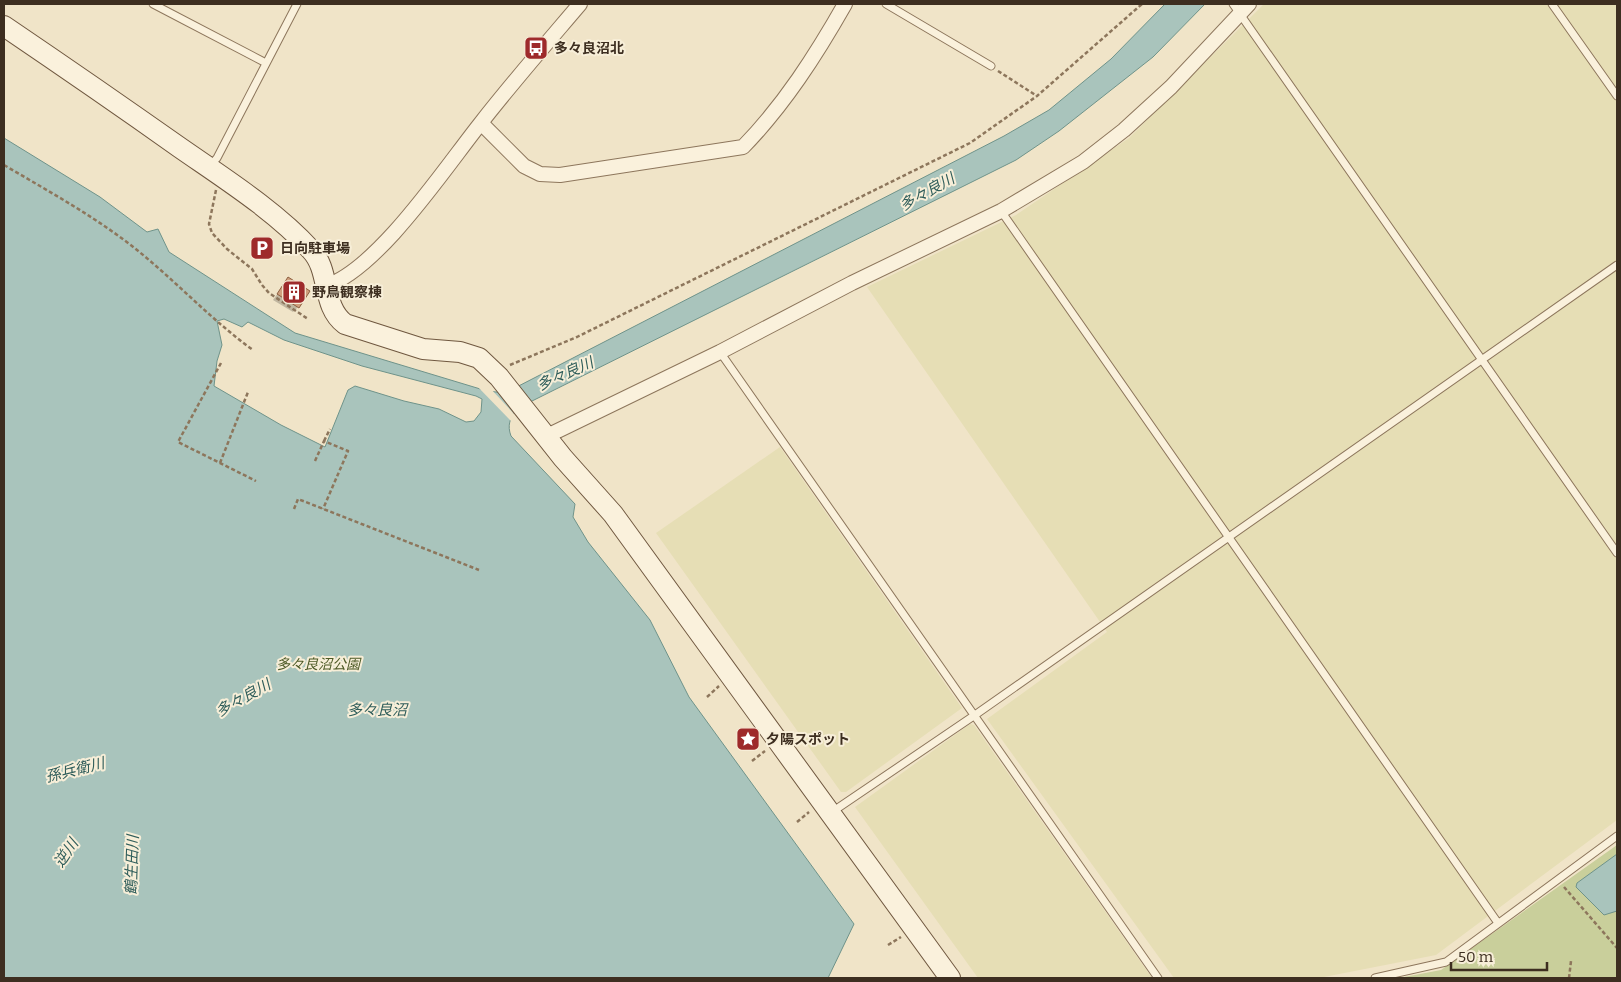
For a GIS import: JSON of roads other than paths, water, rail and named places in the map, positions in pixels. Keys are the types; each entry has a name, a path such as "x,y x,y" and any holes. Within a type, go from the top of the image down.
{"street":[{"path":"326,286 339,282 366,261 401,224 481,122 580,4"},
{"path":"481,122 524,166 540,174 560,175 743,147 784,98 821,45 845,4"},
{"path":"546,436 720,352 852,283 1001,211 1083,162 1124,130 1171,87 1241,7"},
{"path":"4,26 213,176 261,206 312,250 318,259 334,313 345,324 423,349 472,355 497,374 531,418 613,514 950,978"}],"lane":[{"path":"153,4 266,63"},
{"path":"213,176 216,158 297,4"},
{"path":"886,4 991,66"},
{"path":"1552,4 1617,96"},
{"path":"1241,7 1481,360 1617,553"},
{"path":"1001,211 1498,923"},
{"path":"831,813 975,715 1617,265"},
{"path":"720,352 1158,978"},
{"path":"1375,978 1446,962 1617,836"}],"water":[{"name":"多々良沼","path":"1165,4 1205,4 1153,57 1059,131 1016,160 516,409 510,422 511,436 575,504 573,517 588,542 650,620 689,697 854,924 828,978 4,978 4,138 100,197 147,232 158,229 169,252 295,333 487,391 505,393 1004,136 1049,110 1111,59","holes":["224,319 242,327 248,322 284,340 362,366 476,396 482,399 481,412 474,421 466,422 439,409 404,401 355,386 348,390 325,447 281,425 214,386 217,361 222,345 217,321"]},
{"path":"1617,854 1617,911 1604,915 1576,887 1577,883"}],"place":[{"name":"多々良沼北","path":"536,48"},
{"name":"日向駐車場","path":"262,248"},
{"name":"野鳥観察棟","path":"294,292"},
{"name":"夕陽スポット","path":"748,739"}],"water label":[{"name":"多々良川","path":"927,192"},
{"name":"多々良川","path":"565,374"},
{"name":"多々良川","path":"243,698"},
{"name":"孫兵衛川","path":"75,770"},
{"name":"逆川","path":"66,853"},
{"name":"鶴生田川","path":"132,865"}],"park label":[{"name":"多々良沼公園","path":"318,664"}]}
